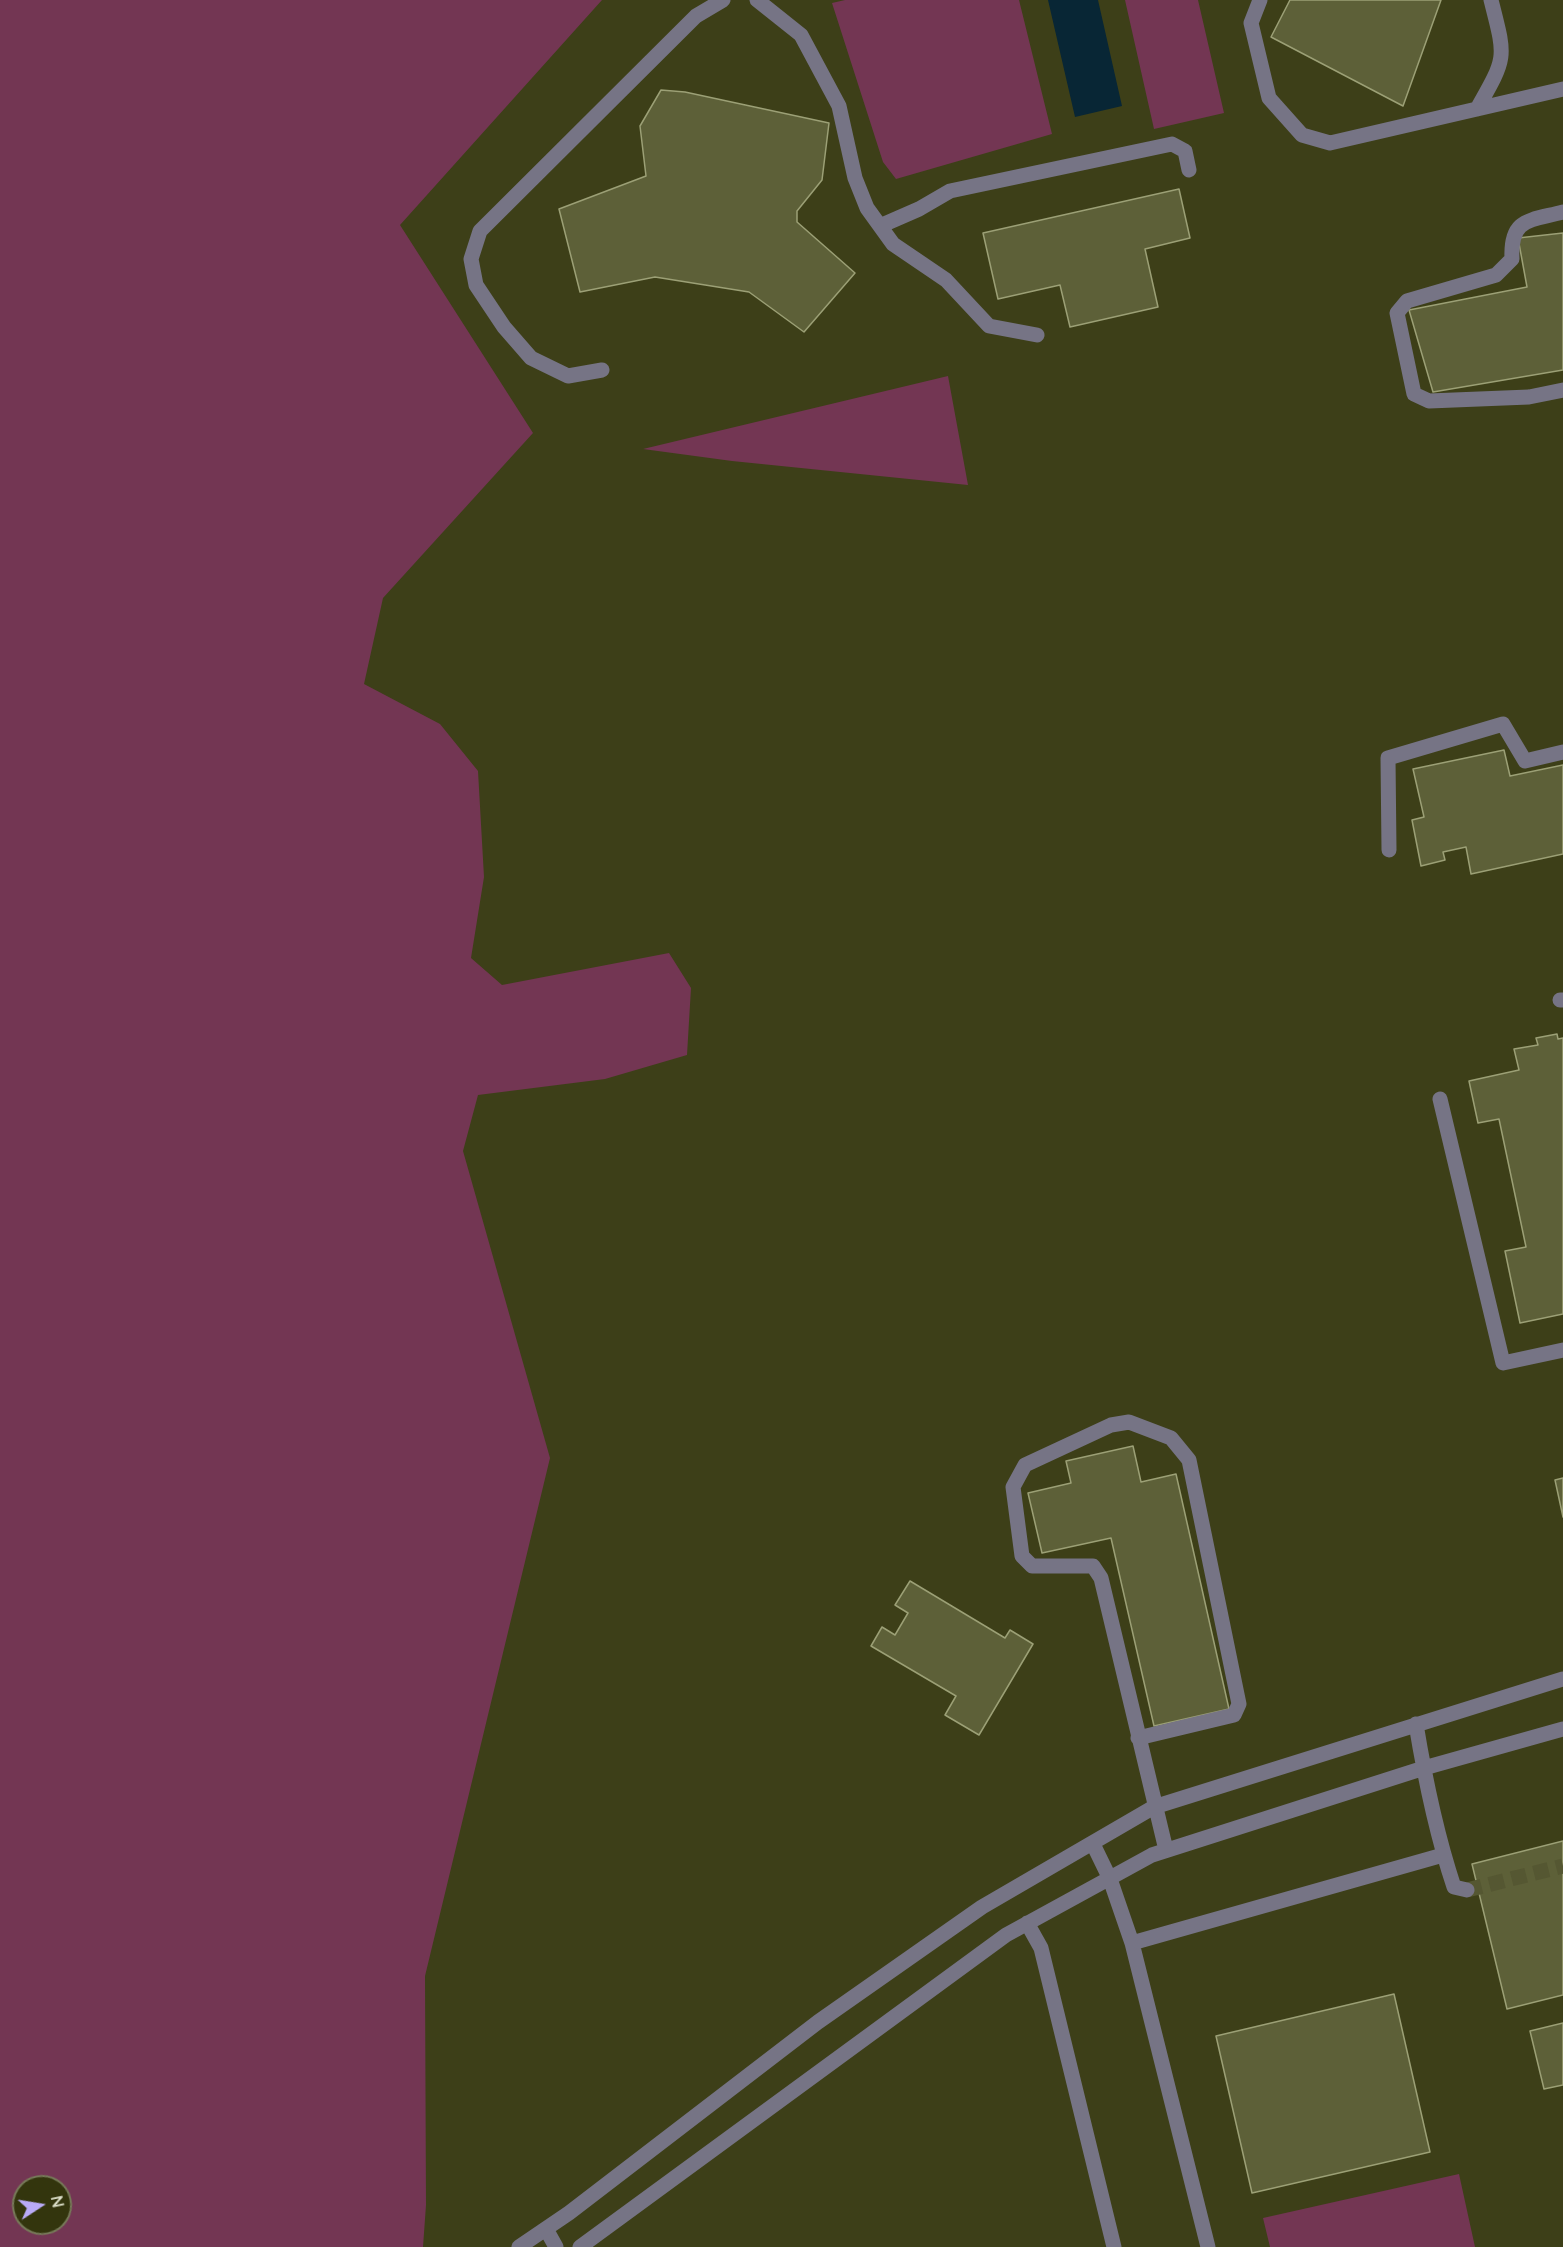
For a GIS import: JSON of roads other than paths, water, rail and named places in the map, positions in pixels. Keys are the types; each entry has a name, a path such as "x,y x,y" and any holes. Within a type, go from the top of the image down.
{"street":[{"path":"602,370 568,376 531,358 504,327 476,285 471,259 480,231 696,16 723,0"},
{"path":"757,0 801,35 838,106 855,178 867,208 893,244 946,280 989,326 1037,335"},
{"path":"1260,0 1251,23 1269,98 1302,135 1330,143 1563,89"},
{"path":"1477,109 1501,67 1503,47 1491,0"},
{"path":"880,226 919,209 950,191 1172,144 1185,151 1189,170"},
{"path":"1563,212 1522,223 1511,238 1512,259 1496,275 1407,301 1397,313 1414,394 1429,400 1440,400 1529,397 1563,390"},
{"path":"1389,850 1388,758 1503,724 1525,761 1563,752"},
{"path":"1440,1099 1503,1363 1563,1350"},
{"path":"1138,1738 1234,1715 1239,1704 1189,1460 1171,1438 1129,1422 1111,1425 1025,1465 1013,1487 1022,1556 1032,1566 1093,1566 1101,1578 1138,1738 1154,1807 1166,1850"},
{"path":"519,2247 856,1995 982,1907 1154,1807 1563,1679"},
{"path":"1416,1724 1443,1855 1454,1887 1467,1890"},
{"path":"580,2247 1006,1935 1110,1879 1166,1850 1424,1768 1563,1729"},
{"path":"1093,1844 1110,1879 1132,1943 1208,2247"},
{"path":"1132,1943 1443,1855"},
{"path":"1027,1923 1041,1948 1114,2247"},
{"path":"546,2229 556,2247"}],"water":[{"path":"1048,0 1098,0 1122,106 1075,117"}],"tunnel":[{"path":"1467,1890 1563,1866"}]}
